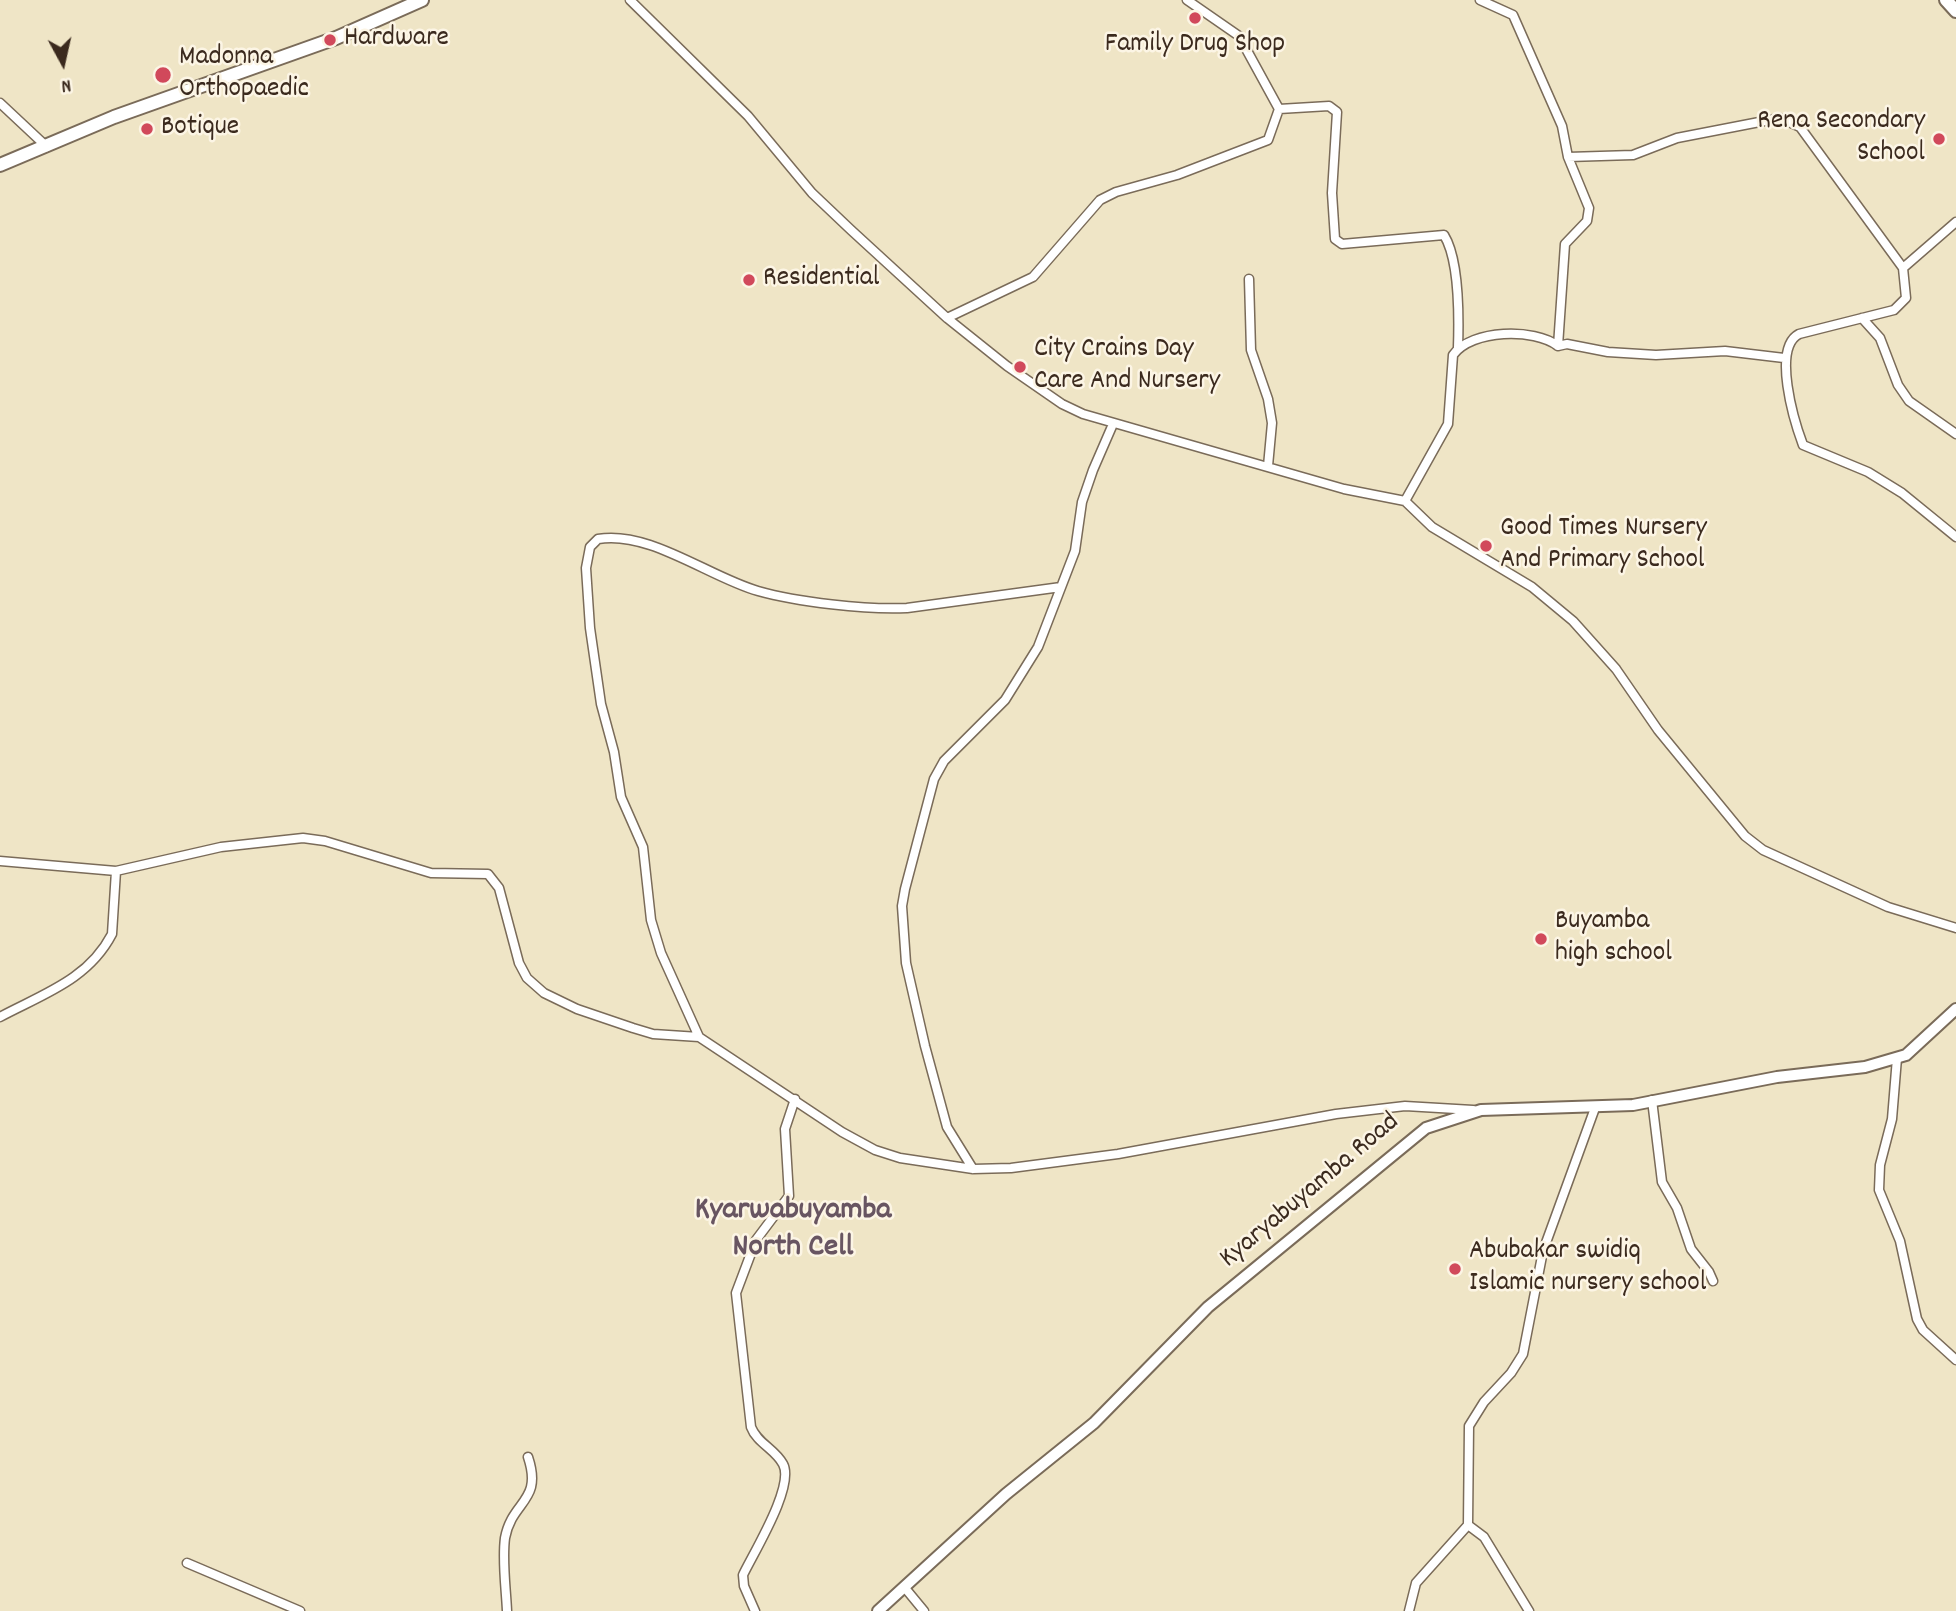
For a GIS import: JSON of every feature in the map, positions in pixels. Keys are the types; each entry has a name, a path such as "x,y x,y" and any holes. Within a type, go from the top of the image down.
{"main road":[{"path":"0,165 114,117 336,38 422,0"},
{"path":"1946,0 1956,11"}],"street":[{"path":"630,0 748,116 812,192 947,318 1062,404 1113,424 1344,489 1405,501 1432,527 1532,587 1573,621 1616,669 1658,730 1745,836 1763,850 1888,906 1956,928"},
{"path":"947,318 1033,276 1052,257 1073,227 1100,200 1269,140 1279,108 1239,36 1187,0"},
{"path":"1480,0 1513,15 1536,61 1562,126 1567,157 1587,198 1589,215 1579,232 1566,244 1558,346"},
{"path":"0,103 47,147"},
{"path":"1279,108 1329,106 1337,112 1332,193 1335,239 1342,244 1444,235 1451,255 1459,313 1458,348 1453,355 1448,424 1405,501"},
{"path":"1567,157 1633,155 1677,138 1756,121 1788,119 1800,127 1903,268 1906,298 1894,310 1799,334 1791,340 1784,358 1803,445 1868,472 1902,493 1956,537"},
{"path":"1903,268 1956,222"},
{"path":"1250,279 1251,350 1268,399 1272,423 1268,466"},
{"path":"1862,318 1880,338 1898,386 1909,401 1956,433"},
{"path":"1458,348 1494,337 1530,335 1548,339 1558,346 1567,344 1608,352 1656,355 1725,351 1784,358"},
{"path":"972,1169 947,1127 929,1060 906,963 902,906 934,779 944,761 1005,700 1038,647 1075,551 1082,502 1113,424"},
{"path":"699,1037 661,953 651,920 643,848 621,797 591,640 586,568 590,547 598,539 622,537 758,591 881,608 906,608 1061,587"},
{"path":"0,861 116,871 222,847 303,838 325,841 431,873 488,874 495,879 499,888 519,963 527,978 544,993 577,1009 653,1034 699,1037 842,1132 875,1150 900,1158 972,1169 1118,1154 1336,1114 1392,1107 1439,1106 1481,1110"},
{"path":"0,1017 69,983 107,943 112,934 116,871"},
{"name":"Kyaryabuyamba Road","path":"878,1611 1006,1494 1094,1423 1208,1307 1405,1142 1426,1128 1481,1110 1633,1105 1777,1077 1866,1067 1896,1058 1923,1042 1956,1009"},
{"path":"1896,1058 1892,1119 1880,1165 1879,1190 1900,1241 1917,1319 1923,1330 1956,1360"},
{"path":"755,1611 744,1586 743,1575 782,1495 786,1474 779,1458 758,1439 751,1427 736,1293 756,1240 789,1196 785,1129 795,1099"},
{"path":"1652,1100 1662,1182 1677,1208 1691,1250 1713,1281"},
{"path":"1409,1611 1416,1583 1468,1525 1469,1426 1484,1402 1511,1373 1523,1354 1542,1251 1595,1108"},
{"path":"508,1611 505,1541 512,1518 534,1482 528,1457"},
{"path":"1468,1525 1484,1536 1529,1611"},
{"path":"187,1563 300,1611"},
{"path":"905,1588 924,1611"}],"place":[{"name":"Family Drug Shop","path":"1195,18"},
{"name":"Hardware","path":"330,40"},
{"name":"Madonna Orthopaedic","path":"163,75"},
{"name":"Botique","path":"147,129"},
{"name":"Rena Secondary School","path":"1939,139"},
{"name":"Residential","path":"749,280"},
{"name":"City Crains Day Care And Nursery","path":"1020,367"},
{"name":"Good Times Nursery And Primary School","path":"1486,546"},
{"name":"Buyamba high school","path":"1541,939"},
{"name":"Abubakar swidiq Islamic nursery school","path":"1455,1269"}],"district":[{"name":"Kyarwabuyamba North Cell","path":"793,1232"}]}
